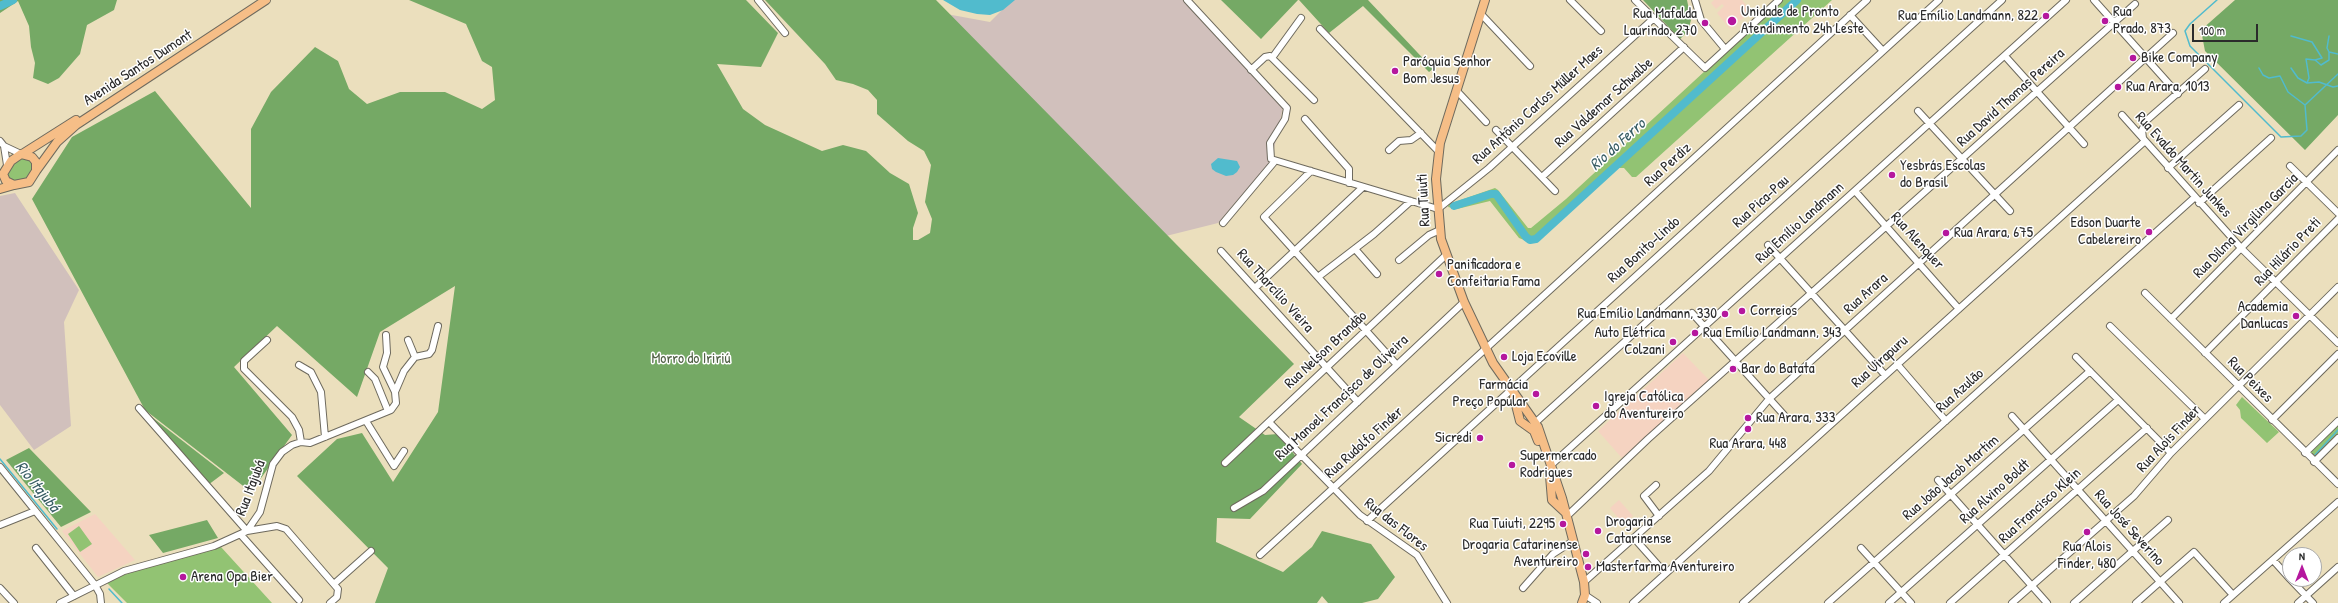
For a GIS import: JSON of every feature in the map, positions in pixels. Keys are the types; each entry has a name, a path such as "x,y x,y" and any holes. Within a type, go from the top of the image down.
{"main road":[{"name":"Avenida Santos Dumont","path":"23,154 260,0"},
{"name":"Avenida Santos Dumont","path":"36,171 57,142 76,125 266,0"},
{"name":"Rua Tuiuti","path":"1485,0 1438,152 1436,179 1440,230 1446,256 1464,302 1486,349 1497,371 1536,422 1562,498 1584,582 1585,595 1582,603"},
{"path":"0,189 14,186 29,182 36,171 34,159 23,154 4,169 3,174 6,181 14,186"},
{"name":"Rua Tuiuti","path":"1511,389 1519,419"},
{"path":"1529,412 1523,414 1519,419 1536,434 1551,480 1553,502 1566,515"},
{"path":"1553,502 1562,498"}],"street":[{"path":"758,0 785,33"},
{"path":"1187,0 1287,108 1285,119 1270,143 1271,159 1438,209"},
{"path":"1570,0 1601,31"},
{"path":"1635,0 1705,68 1779,0"},
{"path":"1695,0 1701,20 1725,49"},
{"name":"Rua Perdiz","path":"1486,349 1867,0"},
{"name":"Rua Bonito-Lindo","path":"1367,521 1939,0"},
{"name":"Rua Pica-Pau","path":"1536,422 2002,0"},
{"name":"Rua Emílio Landmann","path":"1551,465 2066,0"},
{"path":"2094,0 2178,94"},
{"name":"Rua David Thomas Pereira","path":"1566,515 1648,439 2135,4"},
{"path":"1481,14 1530,66"},
{"path":"1850,15 1883,51"},
{"path":"1272,58 1301,18"},
{"name":"Rua Antônio Carlos Müller Maes","path":"1438,209 1512,147 1654,18"},
{"path":"1320,29 1438,152"},
{"name":"Rua Arara","path":"1584,582 1708,471 1769,399 2173,33"},
{"name":"Rua Valdemar Schwalbe","path":"1542,177 1684,48"},
{"path":"2005,56 2084,144"},
{"path":"1251,70 1265,57 1272,58 1314,100"},
{"path":"2144,140 2142,130 2144,124 2205,69"},
{"path":"1457,91 1486,122"},
{"path":"2168,168 2239,105"},
{"path":"1918,111 2010,212"},
{"name":"Rua Evaldo Martin Junkes","path":"2122,115 2197,201 2242,249 2338,343"},
{"path":"1305,119 1349,169 1349,183"},
{"path":"1496,130 1555,191"},
{"path":"1389,150 1399,142 1411,140 1421,133"},
{"name":"Rua Azulão","path":"1743,603 1946,421 2271,138"},
{"name":"Rua Uirapuru","path":"1633,603 2144,140"},
{"path":"2,144 23,154"},
{"path":"2,144 4,169"},
{"name":"Rua Dilma Virgilina Garcia","path":"2171,319 2242,249 2338,150"},
{"path":"1223,223 1276,161"},
{"path":"2290,166 2338,213"},
{"path":"1311,171 1264,217 1397,365"},
{"path":"1255,288 1363,187"},
{"name":"Rua Alenquer","path":"1855,191 1959,309"},
{"path":"1318,277 1355,249 1411,202"},
{"name":"Rua Hilário Preti","path":"2205,353 2338,219"},
{"path":"1399,260 1429,235 1440,230"},
{"path":"1768,245 1885,375"},
{"path":"1355,249 1377,274"},
{"name":"Rua Tharcílio Vieira","path":"1221,250 1358,402"},
{"name":"Rua Nelson Brandão","path":"1225,463 1446,256"},
{"name":"Rua Alois Finder","path":"2012,603 2140,490 2171,453 2338,287"},
{"name":"Rua Peixes","path":"2145,293 2314,462 2338,484"},
{"name":"Rua Manoel Francisco de Oliveira","path":"1234,508 1258,494 1464,302"},
{"path":"1692,313 1784,415"},
{"path":"368,372 375,379 388,411 394,407 395,392 404,371 415,358 429,354 432,350 438,326"},
{"path":"2110,326 2205,419"},
{"path":"386,336 387,353 383,367 395,392"},
{"path":"267,340 244,361 244,370 292,417 299,430 301,442"},
{"path":"408,340 415,358"},
{"name":"Rua Rudolfo Finder","path":"1260,556 1486,349"},
{"path":"2272,420 2338,354"},
{"path":"2076,357 2171,453"},
{"path":"299,364 311,372 321,392 325,437"},
{"path":"1897,364 1946,421"},
{"name":"Rua João Jacob Martim","path":"1828,603 2090,371"},
{"name":"Rua Alvino Boldt","path":"1889,603 2118,400"},
{"path":"139,408 247,531 276,526 283,527 334,584 338,593 330,603"},
{"name":"Rua Itajubá","path":"60,603 124,571 207,549 241,535 247,531 260,512 266,484 276,458 286,448 301,442 310,443 388,411"},
{"name":"Rua José Severino","path":"2012,416 2179,603"},
{"path":"366,421 394,466 404,451"},
{"path":"2305,453 2338,421"},
{"name":"Rua das Flores","path":"1269,422 1367,521 1417,555 1447,603"},
{"name":"Rua Francisco Klein","path":"1950,603 2147,428"},
{"path":"2314,462 2338,438"},
{"path":"0,467 95,585 102,603"},
{"path":"1938,480 2047,603"},
{"path":"1656,485 1644,496 1659,516"},
{"path":"2224,603 2338,502"},
{"path":"0,525 35,511"},
{"path":"2074,603 2168,520"},
{"path":"241,535 299,600"},
{"path":"1634,538 1665,573"},
{"path":"1523,588 1553,554 1573,541"},
{"path":"36,548 74,596"},
{"path":"1861,548 1911,603"},
{"path":"334,584 371,551"},
{"path":"2136,603 2194,552 2234,595"},
{"path":"2273,560 2282,570"},
{"path":"2298,603 2338,567"},
{"path":"2298,587 2312,603"},
{"path":"0,588 14,603"},
{"path":"1585,595 1597,603"}],"shaded area":[{"path":"1012,0 1184,0 1283,107 1271,163 1218,223 1166,236 941,13 990,22"},
{"name":"Unidade de Pronto Atendimento 24h Leste","path":"1714,0 1742,0 1746,5 1745,6 1752,11 1730,29 1717,13 1724,6 1722,4 1716,9 1711,3"},
{"path":"15,193 79,290 64,322 71,426 34,450 0,405 0,196"},
{"path":"1683,353 1709,380 1622,458 1598,431"},
{"path":"1619,500 1633,516 1623,524 1610,508"},
{"path":"95,514 135,560 98,577 62,531"}],"green space":[{"path":"0,0 117,0 114,10 87,25 80,54 59,78 48,84 33,78 35,63 31,47 29,26 18,1 0,13"},
{"name":"Morro do Iririú","path":"409,0 746,0 778,33 761,67 717,64 743,109 765,125 822,151 843,145 866,151 890,173 909,184 918,213 913,228 913,240 918,240 930,233 932,219 925,202 931,165 924,151 908,141 877,114 877,100 868,90 853,84 836,80 825,64 765,0 936,0 1294,364 1239,417 1265,435 1278,434 1302,464 1250,519 1217,518 1216,542 1283,572 1312,547 1322,531 1371,544 1395,577 1378,599 1362,603 1328,603 1322,596 1317,603 375,603 388,568 297,476 337,439 362,433 393,482 438,412 455,286 380,332 357,397 277,326 234,367 292,435 251,492 145,410 32,199 72,137 155,91 251,208 251,129 271,92 315,47 338,61 349,89 367,104 400,92 445,92 482,109 495,100 492,67 482,61 466,24"},
{"path":"1221,0 1298,0 1261,39"},
{"path":"1299,0 1368,0 1433,69 1429,72 1363,6 1329,33"},
{"path":"1643,0 1687,0 1691,20 1688,31 1680,39"},
{"path":"1782,0 1832,0 1636,177 1632,177 1624,168 1617,168 1532,243 1519,238 1490,201 1457,209 1448,207 1449,204 1495,188 1528,228 1531,228 1566,199"},
{"path":"2235,0 2338,0 2338,115 2305,150 2205,51 2201,30"},
{"path":"24,158 30,160 34,166 30,176 21,182 10,180 7,176 9,167 18,160"},
{"path":"2242,397 2279,432 2267,443 2241,418 2240,410 2236,405"},
{"path":"148,414 224,473 208,485"},
{"path":"2338,423 2338,435 2314,458 2309,451"},
{"path":"29,448 91,512 61,527 6,460"},
{"path":"207,520 218,538 163,553 149,535"},
{"path":"79,526 92,544 80,552 68,534"},
{"name":"Arena Opa Bier","path":"221,547 272,603 127,603 107,583 128,571"}],"water":[{"path":"943,0 1015,0 1003,10 990,15 960,10"},
{"path":"1218,158 1237,161 1240,167 1233,175 1226,176 1216,172 1212,169 1211,164"}],"waterway":[{"path":"0,6 13,0"},
{"name":"Rio do Ferro","path":"1454,206 1491,194 1496,194 1526,237 1530,240 1536,239 1797,0"},
{"path":"2217,0 2190,24 2185,31 2190,46 2281,137 2301,136 2307,130 2305,105 2338,74"},
{"path":"2291,36 2312,42 2322,58 2315,60 2306,59 2309,78 2307,83"},
{"path":"2315,60 2321,65 2329,60 2329,52 2327,48 2329,36"},
{"path":"2329,52 2338,54"},
{"path":"2259,68 2263,75 2269,78 2280,76 2288,92 2305,105"},
{"path":"2291,68 2298,78 2307,83 2319,82 2333,87 2338,86"},
{"path":"2315,455 2338,430"},
{"name":"Rio Itajubá","path":"0,459 57,529"},
{"name":"Rio Itajubá","path":"109,589 122,603"}],"place":[{"name":"Rua Emílio Landmann, 822","path":"2046,16"},
{"name":"Unidade de Pronto Atendimento 24h Leste","path":"1732,21"},
{"name":"Rua Prado, 873","path":"2105,21"},
{"name":"Rua Mafalda Laurindo, 270","path":"1705,23"},
{"name":"Bike Company","path":"2133,58"},
{"name":"Paróquia Senhor Bom Jesus","path":"1395,71"},
{"name":"Rua Arara, 1013","path":"2118,87"},
{"name":"Yesbrás Escolas do Brasil","path":"1892,175"},
{"name":"Edson Duarte Cabelereiro","path":"2149,232"},
{"name":"Rua Arara, 675","path":"1946,233"},
{"name":"Panificadora e Confeitaria Fama","path":"1439,274"},
{"name":"Correios","path":"1742,311"},
{"name":"Rua Emílio Landmann, 330","path":"1725,314"},
{"name":"Academia Danlucas","path":"2296,316"},
{"name":"Rua Emílio Landmann, 343","path":"1695,333"},
{"name":"Auto Elétrica Colzani","path":"1673,342"},
{"name":"Loja Ecoville","path":"1504,357"},
{"name":"Bar do Batata","path":"1733,369"},
{"name":"Farmácia Preço Popular","path":"1536,394"},
{"name":"Igreja Católica do Aventureiro","path":"1596,406"},
{"name":"Rua Arara, 333","path":"1748,418"},
{"name":"Rua Arara, 448","path":"1748,429"},
{"name":"Sicredi","path":"1480,438"},
{"name":"Supermercado Rodrigues","path":"1512,465"},
{"name":"Rua Tuiuti, 2295","path":"1563,524"},
{"name":"Drogaria Catarinense","path":"1598,531"},
{"name":"Rua Alois Finder, 480","path":"2087,532"},
{"name":"Drogaria Catarinense Aventureiro","path":"1586,554"},
{"name":"Masterfarma Aventureiro","path":"1588,567"},
{"name":"Arena Opa Bier","path":"183,577"}]}
